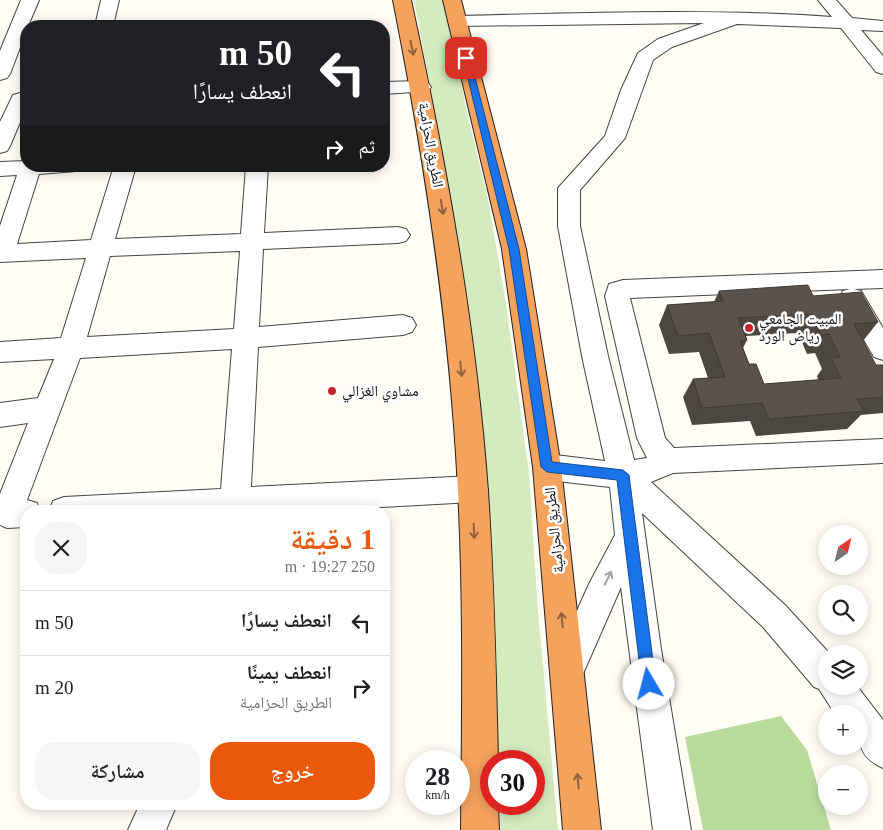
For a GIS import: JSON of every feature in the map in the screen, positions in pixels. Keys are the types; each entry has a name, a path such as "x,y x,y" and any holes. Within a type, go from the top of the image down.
{"highway":[{"name":"الطريق الحزامية","path":"402,0 421,87 446,232 473,489 479,644 480,830"},
{"name":"الطريق الحزامية","path":"455,10 514,249 547,467 582,830"}],"street":[{"path":"22,20 30,0"},
{"path":"105,20 110,0"},
{"path":"827,0 883,68"},
{"path":"455,10 644,9 736,18 883,26"},
{"path":"672,830 629,539 623,475 595,356 569,226 569,188 615,138 630,90 645,57 665,43 736,18"},
{"path":"0,74 20,25"},
{"path":"390,88 421,87"},
{"path":"0,146 15,99"},
{"path":"0,170 20,169"},
{"path":"29,172 1,252 398,235"},
{"path":"11,514 72,348 123,172"},
{"path":"235,504 256,172"},
{"path":"668,461 655,448 651,438 617,296 618,291 623,289 883,279"},
{"path":"842,281 883,350"},
{"path":"0,352 246,338 403,324"},
{"path":"0,415 49,408"},
{"path":"547,467 623,475 658,469 668,461 883,451"},
{"path":"623,475 774,616 818,666"},
{"path":"290,505 473,489"},
{"path":"211,505 257,505"},
{"path":"567,671 600,595 629,539"},
{"path":"843,695 850,705"},
{"path":"868,729 883,750"},
{"path":"147,830 156,810"}],"green space":[{"path":"414,0 445,0 467,113 488,199 506,304 529,474 538,611 558,830 500,830 500,815 545,815 545,750 498,750 475,388 452,209"},
{"path":"781,716 807,750 818,787 818,815 826,815 831,830 703,830 685,737"}],"building":[{"path":"808,285 813,296 861,292 878,322 854,324 876,365 883,365 883,397 857,399 864,411 769,419 762,403 702,408 693,379 725,377 709,333 678,336 667,305 723,301 719,291","holes":["811,314 821,335 829,334 840,357 831,358 841,378 764,384 756,364 749,364 740,341 747,340 738,318"]}],"place":[{"name":"المبيت الجامعي رياض الورد","path":"749,328"},
{"name":"مشاوي الغزالي","path":"332,391"}],"route":[{"path":"466,58 514,249 547,467 623,475 629,539 649,684"}]}
